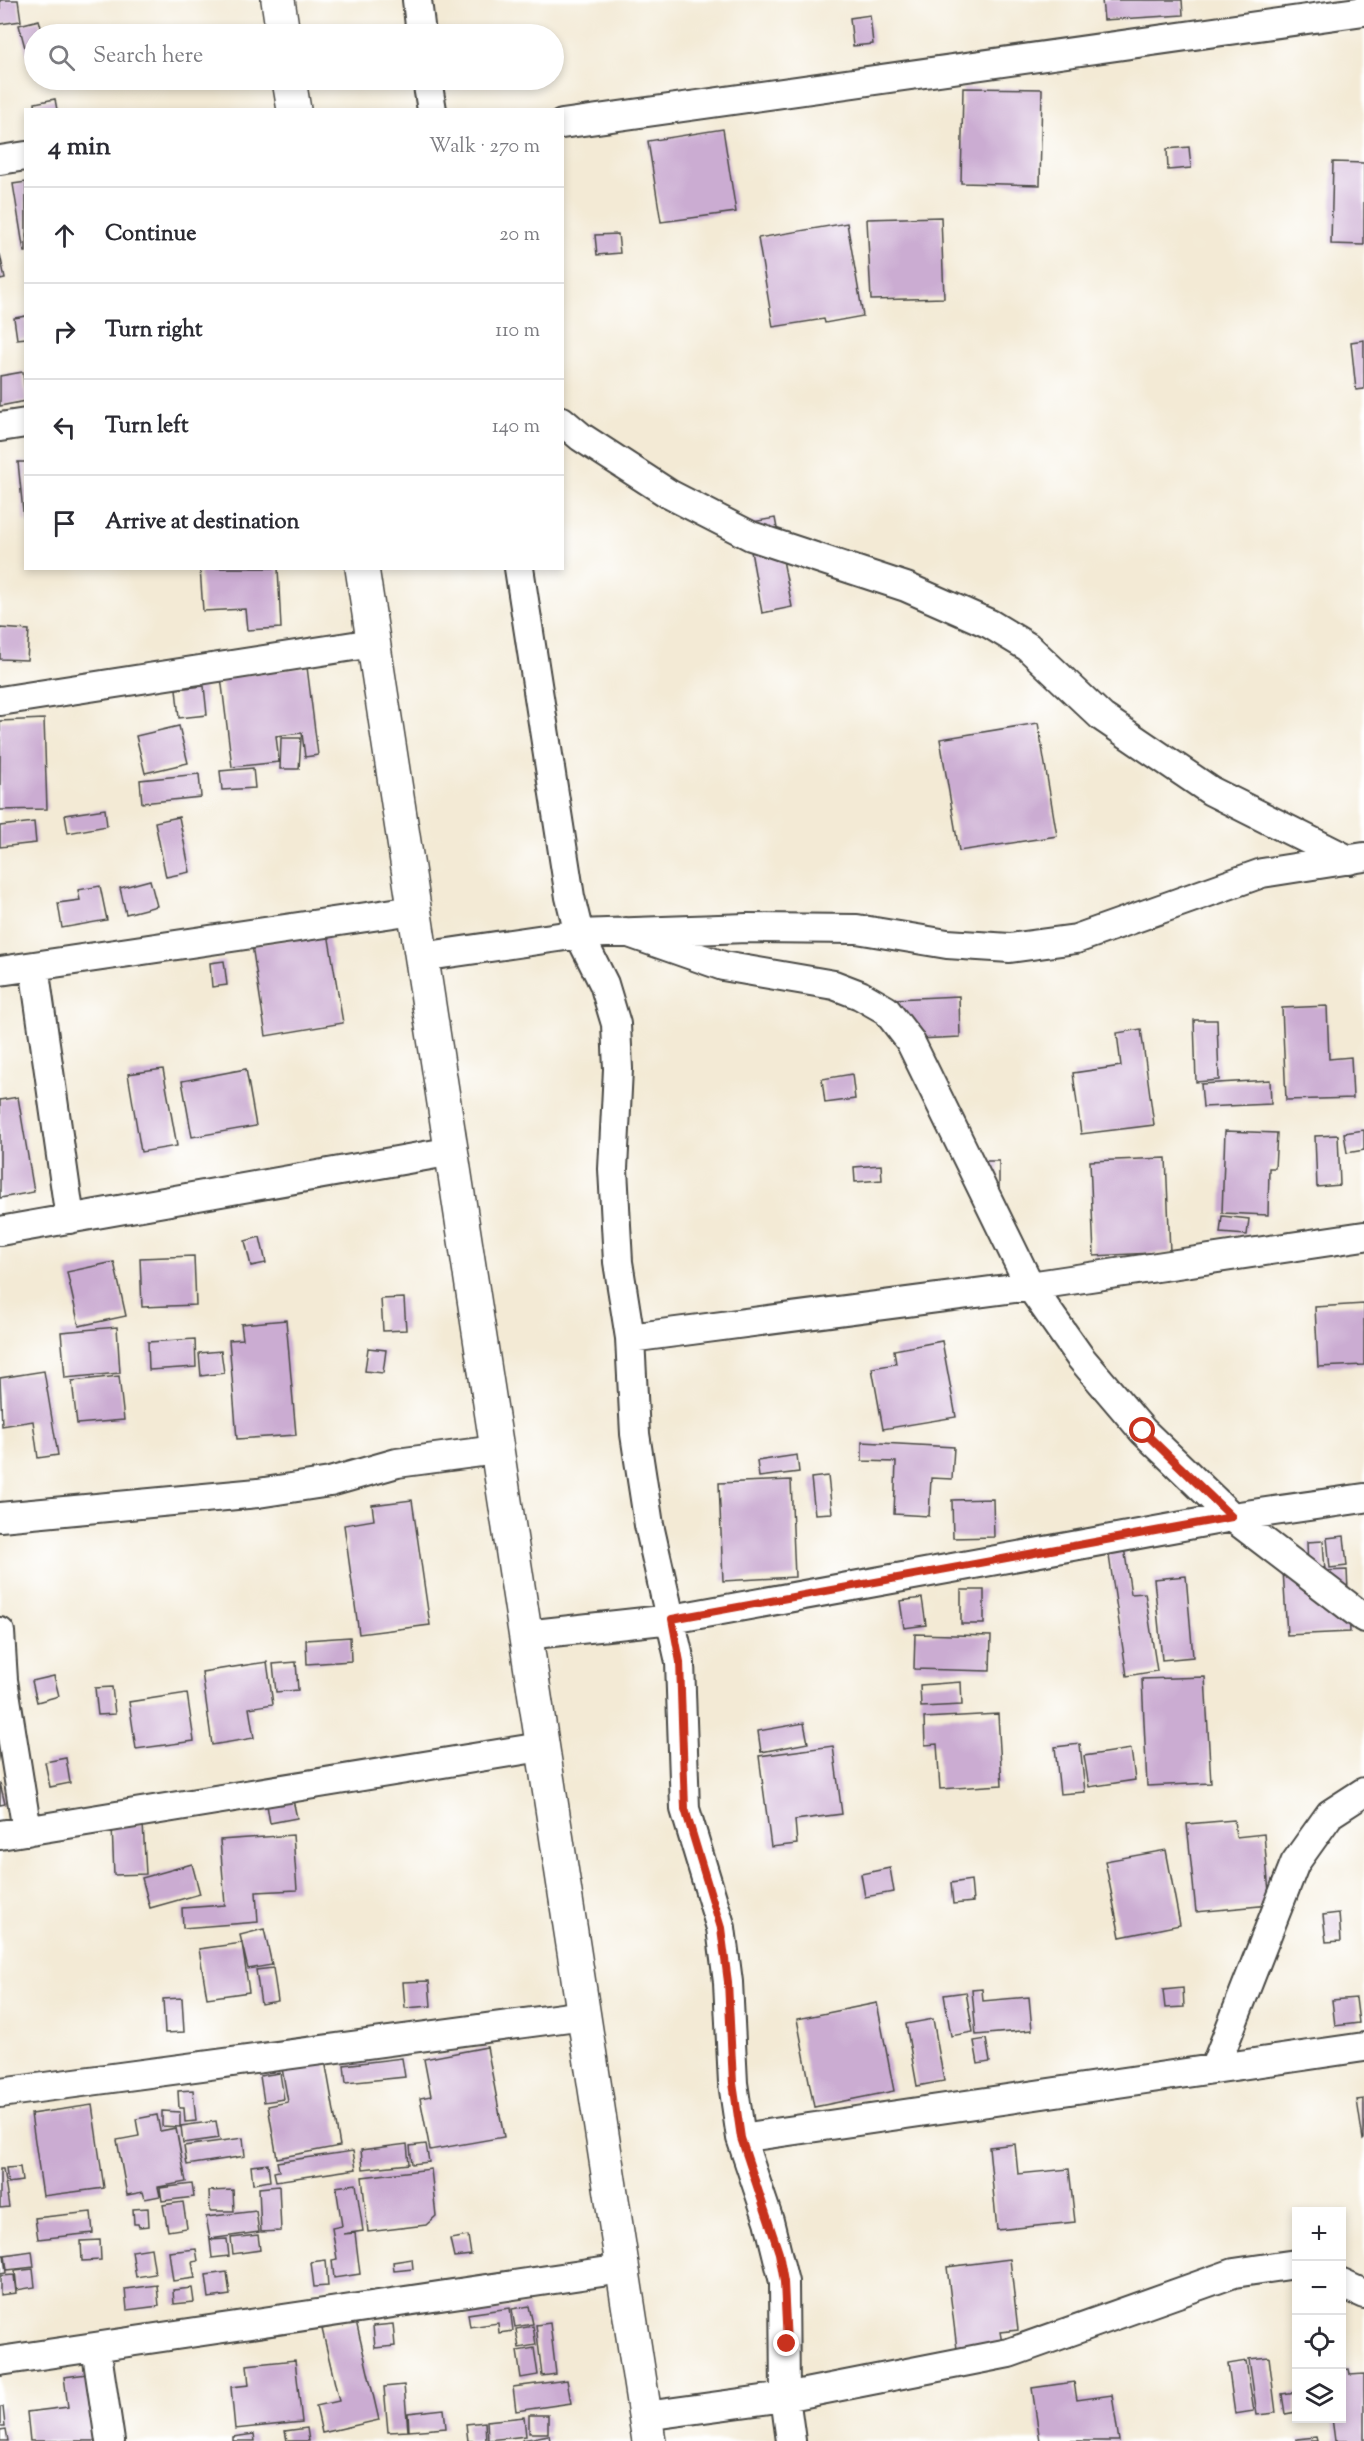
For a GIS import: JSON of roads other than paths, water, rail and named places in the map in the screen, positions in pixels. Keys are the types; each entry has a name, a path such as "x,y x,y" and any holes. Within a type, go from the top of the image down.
{"street":[{"path":"278,0 282,24"},
{"path":"417,0 420,24"},
{"path":"564,124 1364,11"},
{"path":"291,90 294,108"},
{"path":"429,90 432,108"},
{"path":"0,160 24,156"},
{"path":"0,427 24,423"},
{"path":"564,423 581,437 669,494 751,536 906,587 990,624 1028,647 1102,717 1211,791 1357,859"},
{"path":"362,570 647,2428 785,2397 1009,2353 1234,2273 1292,2265"},
{"path":"519,570 570,897 579,934 604,984 616,1024 618,1069 613,1169 618,1262 630,1338 635,1434 647,1514 680,1662 685,1809 721,1928 728,1982 733,2083 741,2138 769,2221 784,2282 785,2397 791,2441"},
{"path":"0,701 373,643"},
{"path":"421,957 579,934 747,928 857,929 946,944 1010,948 1076,939 1262,873 1357,859"},
{"path":"0,971 414,910"},
{"path":"626,932 723,966 834,985 860,995 886,1010 910,1041 1030,1286 1080,1357 1143,1431 1232,1517 1364,1618"},
{"path":"34,966 69,1219"},
{"path":"0,1231 453,1151"},
{"path":"630,1338 1030,1286 1364,1236"},
{"path":"0,1517 258,1493 330,1482 397,1463 496,1450"},
{"path":"525,1635 672,1619 1232,1517 1364,1498"},
{"path":"0,1632 14,1833 0,1852"},
{"path":"14,1833 541,1747"},
{"path":"1215,2067 1295,1863 1330,1814 1364,1792"},
{"path":"0,2093 584,2015"},
{"path":"741,2138 1364,2047"},
{"path":"0,2361 622,2269"},
{"path":"1346,2286 1364,2295"},
{"path":"96,2347 110,2441"}]}
